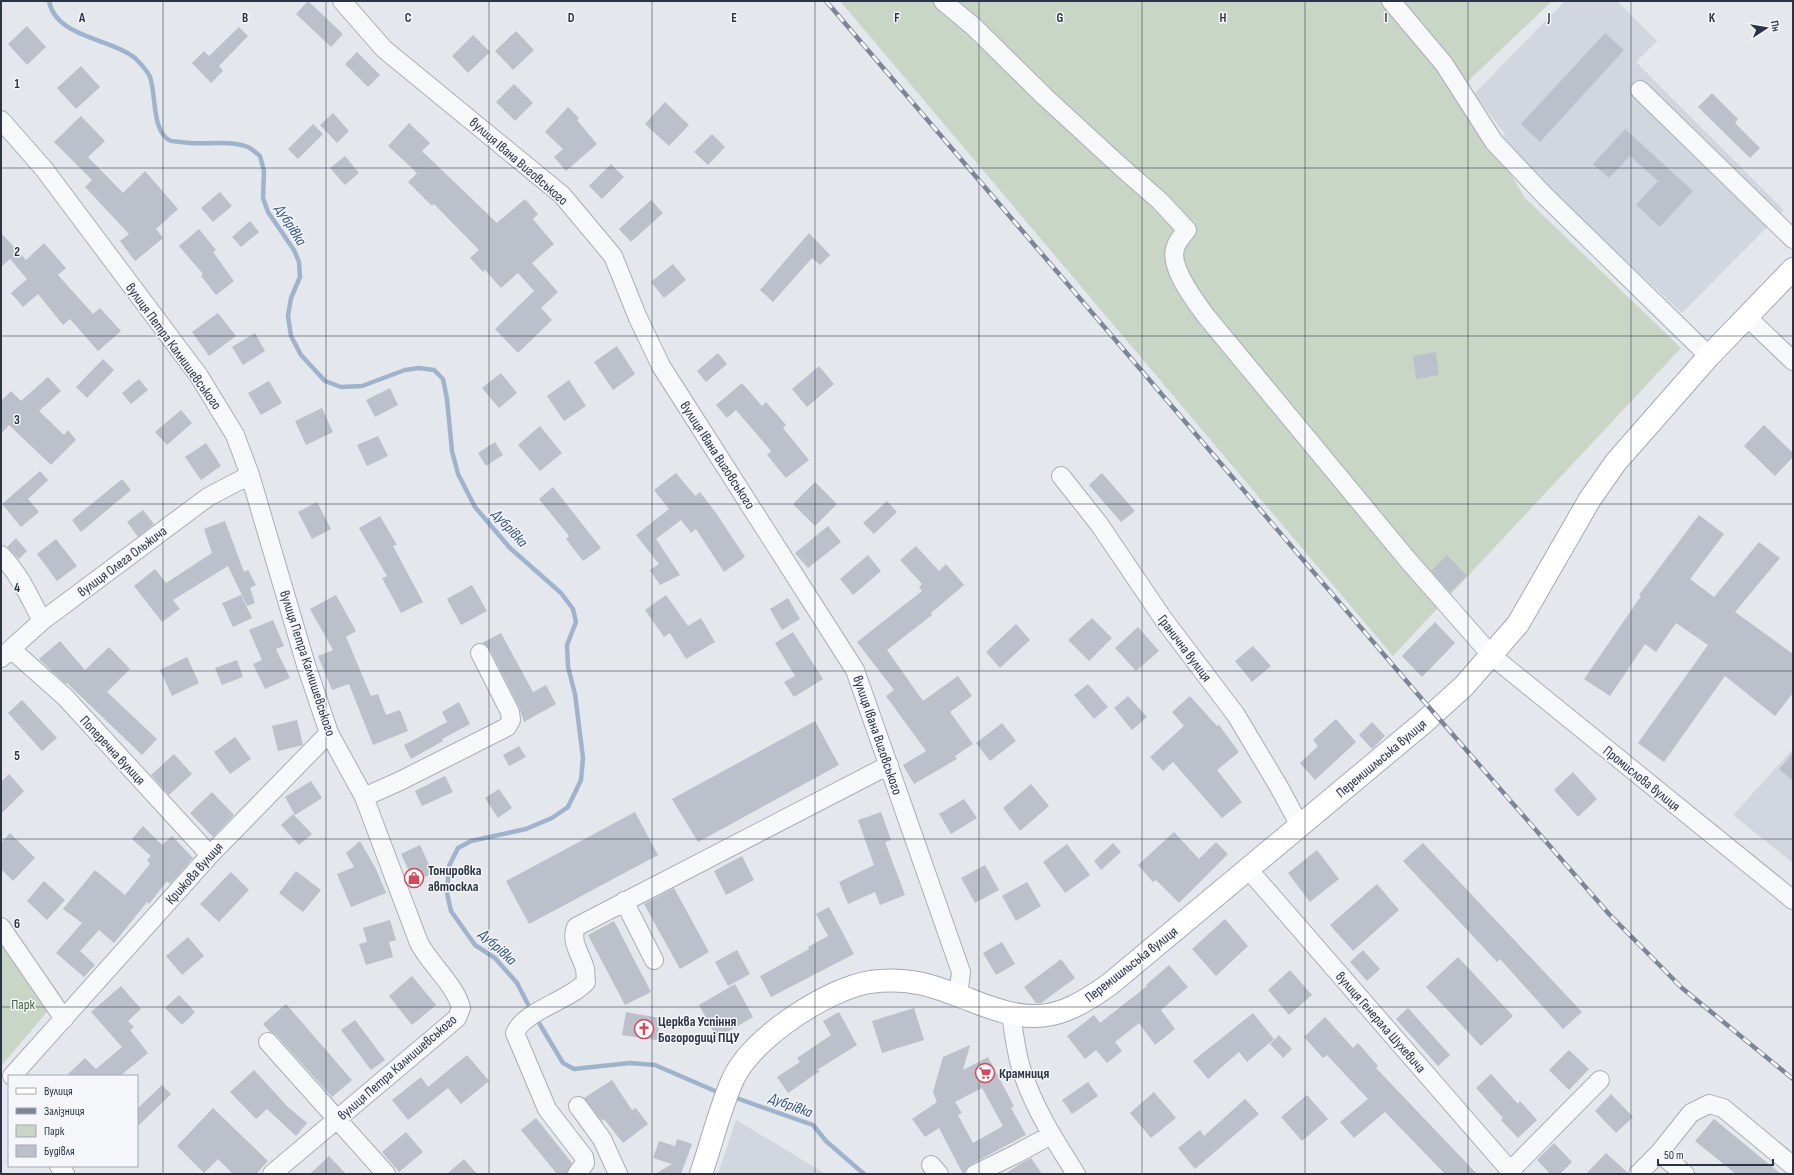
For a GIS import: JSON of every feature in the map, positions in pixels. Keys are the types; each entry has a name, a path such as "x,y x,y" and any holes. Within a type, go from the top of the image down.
{"main road":[{"name":"Перемишльська вулиця","path":"701,1174 734,1077 748,1057 772,1033 826,998 870,982 892,981 919,983 1011,1014 1030,1018 1049,1015 1065,1010 1087,1000 1110,984 1248,870 1423,723 1464,686 1492,656 1518,624 1590,500 1616,462 1709,356 1793,269"}],"street":[{"name":"вулиця Івана Виговського","path":"342,1 384,49 562,195 613,256 638,318 661,366 855,670 960,972 958,996"},
{"name":"Промислова вулиця","path":"943,1 974,26 1120,166 1160,201 1187,230 1176,246 1173,256 1177,269 1189,292 1206,316 1407,559 1492,656 1793,900"},
{"path":"1391,1 1444,64 1494,142 1545,196 1709,356"},
{"path":"1640,90 1793,239"},
{"name":"вулиця Петра Калнишевського","path":"1,120 44,169 199,376 235,435 250,475 306,665 329,733 364,797 419,943 426,955 459,999 461,1008 457,1018 272,1174"},
{"path":"1747,317 1793,361"},
{"name":"вулиця Олега Ольжича","path":"6,653 42,621 208,498 250,475"},
{"name":"Гранична вулиця","path":"1061,476 1099,524 1164,620 1236,715 1280,787 1300,826"},
{"path":"1,555 9,563 23,585 42,621"},
{"name":"Поперечна вулиця","path":"6,653 65,698 210,855"},
{"path":"364,797 400,781 508,727 511,720 510,712 480,653"},
{"name":"Крижова вулиця","path":"13,1075 210,855 329,733"},
{"path":"577,1174 585,1164 584,1157 547,1110 515,1033 518,1026 523,1022 577,991 586,982 585,970 574,942 573,934 576,927 624,900 889,765"},
{"name":"вулиця Генерала Шухевича","path":"1248,870 1512,1172"},
{"path":"624,900 654,960"},
{"path":"1,927 64,1019"},
{"path":"1011,1014 1015,1046 1022,1072 1051,1135 1076,1174"},
{"path":"268,1042 386,1174"},
{"path":"1,1088 8,1080"},
{"path":"1512,1172 1600,1080"},
{"path":"1638,1174 1659,1153 1691,1113 1708,1104 1723,1108 1793,1166"},
{"path":"578,1106 602,1139 618,1174"},
{"path":"975,1174 1051,1135"},
{"path":"1659,1153 1685,1174"}],"shaded area":[{"path":"1565,1 1617,1 1657,41 1636,62 1784,210 1682,313 1498,140 1505,134 1474,94"},
{"path":"1793,749 1793,863 1733,815"},
{"path":"736,1120 826,1174 718,1174"}],"green space":[{"path":"840,1 1552,1 1461,88 1524,197 1681,348 1393,656"},
{"name":"Парк","path":"1,937 53,1005 1,1066"}],"building":[{"path":"308,1 343,34 331,47 296,14"},
{"path":"27,26 46,47 27,65 8,44"},
{"path":"239,27 248,36 219,66 223,71 211,83 192,63 204,51 209,56"},
{"path":"516,31 534,50 513,70 495,51"},
{"path":"1605,33 1624,50 1540,142 1521,124"},
{"path":"473,35 490,52 468,73 452,56"},
{"path":"357,52 380,75 368,87 345,64"},
{"path":"81,66 100,87 76,109 57,88"},
{"path":"514,84 533,103 515,121 496,102"},
{"path":"1712,93 1738,119 1735,123 1760,148 1750,158 1698,107"},
{"path":"665,102 689,125 669,146 645,124"},
{"path":"568,107 579,118 577,120 597,144 566,171 554,157 563,149 545,132"},
{"path":"333,113 349,131 337,143 320,125"},
{"path":"81,116 105,141 88,157 123,193 145,171 178,209 156,229 163,238 135,261 120,241 129,234 85,187 92,180 54,142"},
{"path":"409,123 430,143 422,151 497,223 525,199 538,214 533,219 554,244 532,263 558,292 541,308 552,320 518,353 495,329 534,291 518,273 501,288 485,270 483,272 470,258 479,250 434,204 432,206 408,182 417,173 388,146"},
{"path":"313,124 323,134 298,159 288,149"},
{"path":"1625,129 1693,191 1660,227 1636,205 1658,181 1630,156 1609,178 1593,164"},
{"path":"712,134 725,147 708,165 694,152"},
{"path":"345,156 359,173 345,185 330,168"},
{"path":"611,164 624,177 602,199 589,186"},
{"path":"220,192 232,206 213,222 201,208"},
{"path":"651,200 663,213 631,242 619,229"},
{"path":"250,221 259,232 241,247 232,237"},
{"path":"199,229 216,250 213,252 234,281 216,295 201,276 203,274 179,246"},
{"path":"1,233 26,260 44,243 66,268 58,275 93,314 100,308 121,331 98,351 70,319 63,325 38,294 23,307 11,293 27,279 10,259 1,267"},
{"path":"809,233 830,255 820,265 812,258 773,302 760,290"},
{"path":"673,264 686,280 664,298 651,282"},
{"path":"218,313 236,336 209,356 192,332"},
{"path":"255,333 265,351 243,365 232,347"},
{"path":"617,346 635,374 613,390 594,362"},
{"path":"1436,352 1439,375 1416,379 1413,356"},
{"path":"718,353 727,364 706,382 697,371"},
{"path":"103,359 114,370 87,398 76,387"},
{"path":"819,366 834,384 807,407 792,389"},
{"path":"501,373 517,393 499,408 482,388"},
{"path":"48,377 61,391 39,411 64,435 68,430 76,440 51,465 9,425 1,434 1,401 11,391 21,401"},
{"path":"139,379 148,390 131,404 122,393"},
{"path":"569,380 586,406 564,421 547,396"},
{"path":"269,381 282,403 261,415 248,393"},
{"path":"742,383 762,406 766,402 786,425 783,428 809,460 786,478 767,455 771,451 736,410 727,418 716,405"},
{"path":"390,388 398,405 375,417 366,400"},
{"path":"322,408 333,432 306,445 295,421"},
{"path":"181,410 192,423 167,445 155,432"},
{"path":"1764,425 1793,453 1793,457 1775,476 1744,446"},
{"path":"540,426 562,453 540,471 518,445"},
{"path":"378,436 388,456 367,466 357,445"},
{"path":"495,442 503,455 486,466 478,453"},
{"path":"206,443 221,466 201,480 185,457"},
{"path":"40,471 48,480 28,499 39,512 21,527 2,504"},
{"path":"676,473 695,496 700,492 716,513 745,557 724,572 696,529 691,533 681,520 656,539 680,575 660,585 650,570 659,564 636,535 669,509 654,490"},
{"path":"1102,473 1135,511 1121,522 1089,485"},
{"path":"122,479 131,490 81,532 72,520"},
{"path":"815,482 837,504 815,526 793,504"},
{"path":"553,487 601,548 583,561 566,539 569,536 539,499"},
{"path":"887,501 897,512 874,534 863,523"},
{"path":"317,502 331,529 312,539 298,512"},
{"path":"143,510 154,524 138,537 127,522"},
{"path":"1699,515 1724,534 1690,579 1714,597 1759,542 1780,558 1735,612 1793,654 1793,693 1775,716 1725,676 1664,762 1638,743 1708,645 1676,623 1656,652 1645,644 1610,696 1584,679 1641,596 1639,595"},
{"path":"380,516 397,545 393,546 423,602 401,613 382,578 387,576 359,528"},
{"path":"225,521 244,572 248,570 256,585 250,588 255,603 247,606 228,566 173,600 180,609 162,622 134,586 155,569 166,583 212,553 204,529"},
{"path":"828,526 841,542 808,568 795,553"},
{"path":"16,538 27,551 19,559 7,547"},
{"path":"56,539 77,566 57,581 37,554"},
{"path":"916,546 939,571 946,564 964,585 931,613 932,615 887,650 923,701 958,676 972,696 950,712 973,744 955,756 957,759 914,784 903,765 926,751 886,696 894,690 857,642 922,591 919,587 922,584 900,560"},
{"path":"868,555 881,571 853,595 840,579"},
{"path":"1447,555 1467,576 1450,592 1431,571"},
{"path":"472,585 487,611 461,625 447,599"},
{"path":"241,595 252,618 233,627 222,603"},
{"path":"336,595 356,631 346,637 371,696 378,694 386,715 400,710 408,731 373,745 349,684 332,690 318,656 333,650 310,609"},
{"path":"666,595 688,626 701,618 715,642 686,659 670,633 664,637 645,610"},
{"path":"788,598 800,619 782,630 770,609"},
{"path":"1092,618 1112,638 1089,661 1068,640"},
{"path":"273,620 284,646 276,649 290,678 265,689 253,664 262,660 249,630"},
{"path":"1435,622 1455,643 1422,677 1402,656"},
{"path":"1016,624 1030,640 1000,668 986,652"},
{"path":"1138,627 1159,651 1136,671 1115,648"},
{"path":"793,632 823,679 794,697 784,682 795,676 775,643"},
{"path":"501,633 533,692 546,685 556,704 524,722 519,707 489,648 482,643"},
{"path":"60,641 85,670 109,647 130,669 107,692 157,739 142,755 67,683 66,684 39,659"},
{"path":"1253,646 1271,666 1252,682 1235,661"},
{"path":"187,657 199,683 172,696 160,670"},
{"path":"237,660 243,677 222,685 215,668"},
{"path":"1088,684 1108,707 1094,719 1074,695"},
{"path":"1128,696 1147,717 1132,730 1114,708"},
{"path":"1190,696 1217,726 1219,725 1239,752 1217,770 1242,802 1222,818 1173,762 1163,771 1150,757 1184,726 1172,712"},
{"path":"22,700 57,738 42,751 8,713"},
{"path":"459,702 470,724 442,739 443,741 411,759 404,745 447,722 442,712"},
{"path":"1336,719 1356,742 1315,780 1300,763 1318,746 1313,740"},
{"path":"297,720 303,745 278,751 272,726"},
{"path":"815,721 839,765 698,842 672,799"},
{"path":"1372,722 1385,736 1372,749 1359,735"},
{"path":"1002,723 1016,741 990,761 976,743"},
{"path":"235,737 251,759 230,774 214,752"},
{"path":"519,746 526,757 509,766 503,755"},
{"path":"1793,753 1793,781 1779,769"},
{"path":"174,754 192,774 169,795 151,775"},
{"path":"1573,772 1597,799 1578,817 1554,790"},
{"path":"9,774 24,791 1,814 1,782"},
{"path":"445,776 453,792 422,806 415,791"},
{"path":"311,781 322,798 295,815 285,797"},
{"path":"1031,784 1049,806 1020,831 1003,808"},
{"path":"499,789 512,808 498,818 485,798"},
{"path":"212,792 234,815 213,837 190,813"},
{"path":"964,799 977,818 951,834 939,814"},
{"path":"635,812 658,855 529,924 506,881"},
{"path":"881,812 891,840 885,842 905,895 880,905 875,892 848,904 839,882 874,865 858,820"},
{"path":"293,814 312,834 299,845 281,825"},
{"path":"143,826 162,845 172,836 193,858 170,884 167,881 149,904 147,902 114,943 99,930 80,951 95,965 84,977 56,953 82,923 63,909 95,870 125,895 150,864 147,860 151,856 132,839"},
{"path":"1174,832 1199,859 1216,842 1228,854 1179,903 1156,880 1153,882 1138,865"},
{"path":"10,833 35,858 13,881 1,869 1,843"},
{"path":"360,841 376,869 386,893 351,907 337,874 354,867 346,853"},
{"path":"1113,843 1121,852 1101,870 1094,861"},
{"path":"1423,843 1582,1012 1563,1029 1500,959 1497,962 1403,861"},
{"path":"1067,844 1090,875 1065,893 1043,862"},
{"path":"420,845 433,873 414,882 401,854"},
{"path":"1317,850 1339,879 1310,902 1288,873"},
{"path":"742,856 754,880 726,895 714,871"},
{"path":"985,865 999,890 975,903 961,878"},
{"path":"296,871 321,890 303,912 279,893"},
{"path":"231,872 249,890 219,922 200,904"},
{"path":"44,881 65,900 47,920 27,901"},
{"path":"1027,882 1041,906 1016,921 1002,896"},
{"path":"1377,884 1399,910 1353,951 1330,925"},
{"path":"674,888 709,952 680,969 644,904"},
{"path":"829,907 854,954 771,997 760,976 809,949 808,947 828,936 816,914"},
{"path":"1225,919 1248,946 1216,976 1192,949"},
{"path":"390,920 396,940 389,942 393,957 366,965 359,944 367,942 363,928"},
{"path":"614,921 651,992 625,1005 588,935"},
{"path":"188,937 204,956 182,975 166,956"},
{"path":"1002,942 1015,964 996,975 983,953"},
{"path":"737,950 750,974 728,986 715,962"},
{"path":"1363,950 1380,969 1367,981 1350,962"},
{"path":"1458,957 1513,1016 1481,1046 1426,987"},
{"path":"1061,959 1075,978 1041,1003 1036,1003 1024,987"},
{"path":"1169,965 1188,987 1161,1010 1175,1029 1155,1045 1139,1023 1115,1042 1122,1051 1107,1063 1096,1050 1085,1059 1067,1036 1094,1015 1100,1023 1147,986 1146,985"},
{"path":"1290,970 1312,995 1289,1015 1268,990"},
{"path":"412,976 436,1005 412,1025 389,996"},
{"path":"735,984 753,1017 717,1038 699,1005"},
{"path":"121,986 141,1009 128,1021 134,1027 130,1030 148,1053 121,1075 67,1075 85,1058 96,1069 122,1047 91,1012"},
{"path":"179,995 195,1012 182,1025 165,1008"},
{"path":"286,1004 352,1080 332,1097 276,1035 270,1032 263,1024"},
{"path":"914,1008 924,1040 882,1053 872,1021"},
{"path":"1408,1008 1450,1055 1438,1066 1396,1019"},
{"path":"626,1012 660,1018 657,1040 622,1035"},
{"path":"839,1012 857,1045 817,1070 820,1071 788,1093 777,1077 800,1062 797,1058 831,1035 823,1021"},
{"path":"1253,1013 1274,1039 1247,1062 1239,1052 1208,1079 1193,1061"},
{"path":"1325,1017 1353,1048 1358,1043 1378,1066 1376,1068 1477,1174 1445,1174 1385,1112 1354,1138 1340,1122 1368,1099 1327,1055 1323,1058 1304,1037"},
{"path":"355,1020 385,1060 371,1070 341,1030"},
{"path":"1279,1035 1292,1049 1283,1058 1270,1044"},
{"path":"970,1045 963,1070 988,1057 1014,1106 1011,1108 1026,1135 970,1165 963,1174 939,1128 925,1137 912,1119 937,1102 933,1092 943,1057","holes":["982,1088 1003,1126 973,1143 958,1115 962,1113 955,1102"]},
{"path":"1569,1050 1589,1069 1569,1090 1549,1070"},
{"path":"467,1055 489,1081 461,1104 448,1088 408,1120 392,1100 421,1077 428,1087"},
{"path":"254,1070 287,1106 307,1123 296,1136 267,1109 256,1119 230,1092"},
{"path":"1491,1074 1518,1104 1520,1101 1537,1120 1518,1138 1501,1120 1503,1118 1476,1088"},
{"path":"612,1080 632,1110 636,1108 648,1124 623,1143 604,1119 602,1121 584,1098"},
{"path":"1088,1082 1098,1096 1072,1114 1062,1100"},
{"path":"162,1085 171,1094 138,1126 138,1108"},
{"path":"1154,1092 1176,1118 1151,1138 1130,1113"},
{"path":"1611,1094 1633,1117 1616,1133 1595,1111"},
{"path":"1307,1095 1328,1119 1302,1141 1281,1117"},
{"path":"1245,1099 1259,1114 1195,1169 1178,1148 1200,1130 1204,1136"},
{"path":"213,1108 268,1161 256,1174 233,1174 218,1159 204,1173 177,1146"},
{"path":"536,1118 572,1163 567,1174 557,1174 521,1130"},
{"path":"1714,1119 1781,1174 1736,1174 1695,1141"},
{"path":"406,1132 423,1152 399,1172 382,1152"},
{"path":"677,1139 692,1144 681,1174 655,1174 672,1164 653,1158 659,1141 675,1146"},
{"path":"1554,1143 1572,1162 1560,1174 1550,1174 1537,1160"},
{"path":"1606,1153 1628,1173 1628,1174 1586,1174"},
{"path":"329,1156 346,1174 310,1174"},
{"path":"1031,1158 1042,1174 1005,1174 1020,1164"},
{"path":"464,1159 477,1174 447,1174"}],"waterway":[{"name":"Дубрівка","path":"49,1 54,13 62,23 86,36 125,51 135,58 143,67 150,77 152,84 155,111 160,129 169,140 189,143 232,143 248,147 260,156 264,171 263,198 268,212 294,250 299,262 300,277 291,298 288,316 291,336 301,355 325,381 341,387 362,386 405,370 419,368 434,370 443,379 447,399 452,451 458,474 475,507 510,548 561,593 573,609 576,622 567,645 568,667 575,694 583,758 581,780 568,807 552,818 526,829 471,841 458,848 449,866 447,893 451,911 475,945 495,958 517,983 532,1012"},
{"name":"Дубрівка","path":"536,1018 563,1063 574,1069 630,1063 655,1065 715,1091"},
{"name":"Дубрівка","path":"739,1099 813,1125 826,1141 864,1174"}],"railway":[{"path":"826,1 1421,698 1609,914 1682,988 1793,1079"}],"place":[{"name":"Тонировка автоскла","path":"414,878"},
{"name":"Церква Успіння Богородиці ПЦУ","path":"644,1029"},
{"name":"Крамниця","path":"985,1073"}]}
